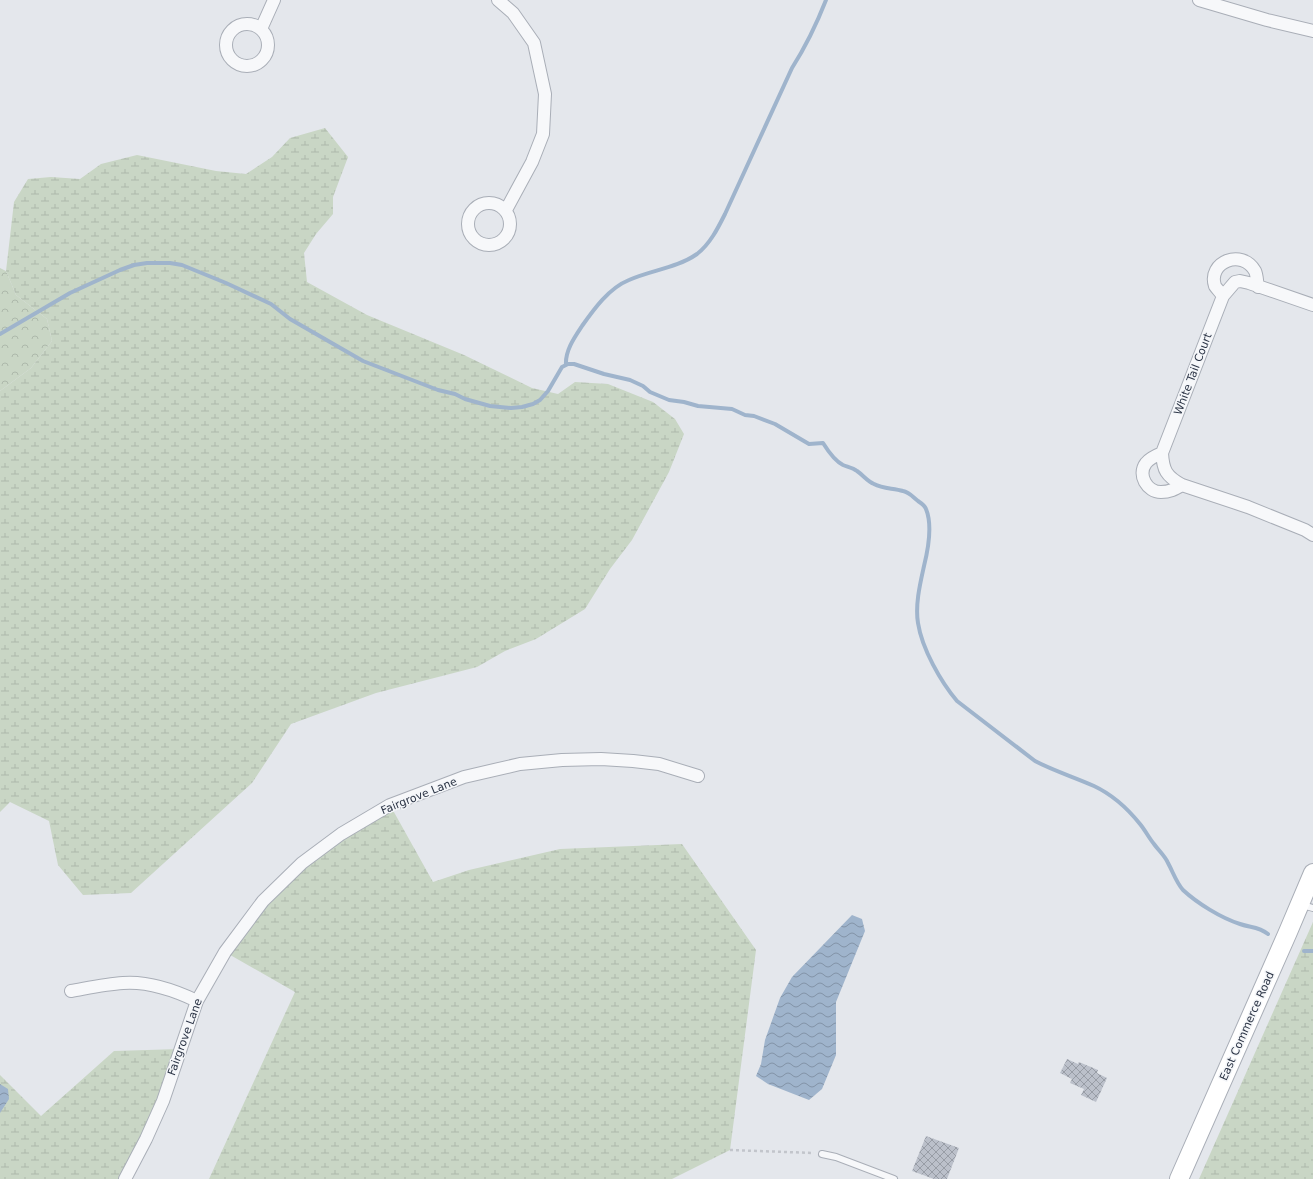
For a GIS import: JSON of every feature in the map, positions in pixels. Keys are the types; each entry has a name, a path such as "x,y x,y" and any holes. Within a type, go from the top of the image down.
{"main road":[{"name":"East Commerce Road","path":"1179,1179 1306,906 1313,873"}],"street":[{"path":"261,29 274,0"},
{"path":"498,0 513,13 534,43 545,94 543,134 532,162 506,210"},
{"path":"1199,0 1267,20 1313,31"},
{"path":"1223,296 1216,287 1214,276 1219,266 1227,260 1238,258 1247,263 1256,272 1258,287"},
{"name":"White Tail Court","path":"1162,453 1223,296 1235,282 1240,281 1313,305"},
{"path":"1182,484 1172,490 1160,492 1152,490 1144,481 1142,471 1146,462 1162,453 1162,465 1172,480 1248,507 1310,532"},
{"name":"Fairgrove Lane","path":"125,1179 146,1139 163,1101 197,1001 225,952 263,901 302,863 341,834 390,805 464,777 520,764 562,760 633,760 659,764 698,776"},
{"path":"71,991 131,983 157,986 182,994 197,1001"}],"lane":[{"path":"822,1154 894,1179"}],"path":[{"path":"730,1150 822,1154"}],"green space":[{"path":"325,128 348,157 333,197 333,214 316,234 304,253 307,282 367,315 464,355 532,388 558,394 575,382 608,384 653,402 675,419 684,434 669,472 632,540 610,569 585,609 536,639 505,651 477,667 376,693 291,724 252,783 131,893 83,895 58,865 49,821 10,802 0,812 0,391 31,368 52,341 47,319 16,295 6,271 14,202 28,179 51,177 80,179 101,164 137,155 216,171 246,174 272,157 290,138"},
{"path":"0,268 6,271 16,295 47,319 52,341 31,368 0,391"},
{"path":"390,805 433,882 469,870 560,849 682,844 756,950 730,1150 672,1179 209,1179 295,992 225,952 302,863"},
{"path":"1313,922 1313,1179 1199,1179"},
{"path":"180,1049 125,1179 0,1179 0,1075 41,1116 114,1051"}],"water":[{"path":"852,915 862,919 865,931 836,1002 836,1055 822,1089 809,1100 768,1084 756,1076 761,1064 765,1040 780,998 792,977"},
{"path":"0,1084 8,1089 9,1099 0,1113"}],"building":[{"path":"1067,1059 1098,1070 1097,1073 1107,1078 1096,1102 1081,1095 1084,1089 1070,1083 1072,1079 1060,1073"},
{"path":"926,1136 959,1148 947,1179 934,1179 912,1171"}],"waterway":[{"path":"566,365 567,355 573,340 602,300 615,288 629,280 681,263 697,254 710,241 725,214 792,68 811,34 826,0"},
{"path":"0,334 70,293 120,270 134,265 147,263 170,263 182,265 271,304 290,319 363,361 438,390 490,406 511,408 533,404 540,400 548,391 562,367 568,364 574,364 604,374 630,380 643,386 650,392 669,400 698,406 732,409 745,415 754,416 775,424 809,444 823,443 832,456 843,465 852,468 877,486 907,492 925,508 929,523 929,538 918,594 918,623 920,633 933,665 957,701 1035,761 1094,786 1119,802 1140,824 1152,842 1167,860 1176,880 1183,890 1195,900 1225,918 1240,924 1258,928 1268,934"},
{"path":"1304,951 1313,951"}]}
